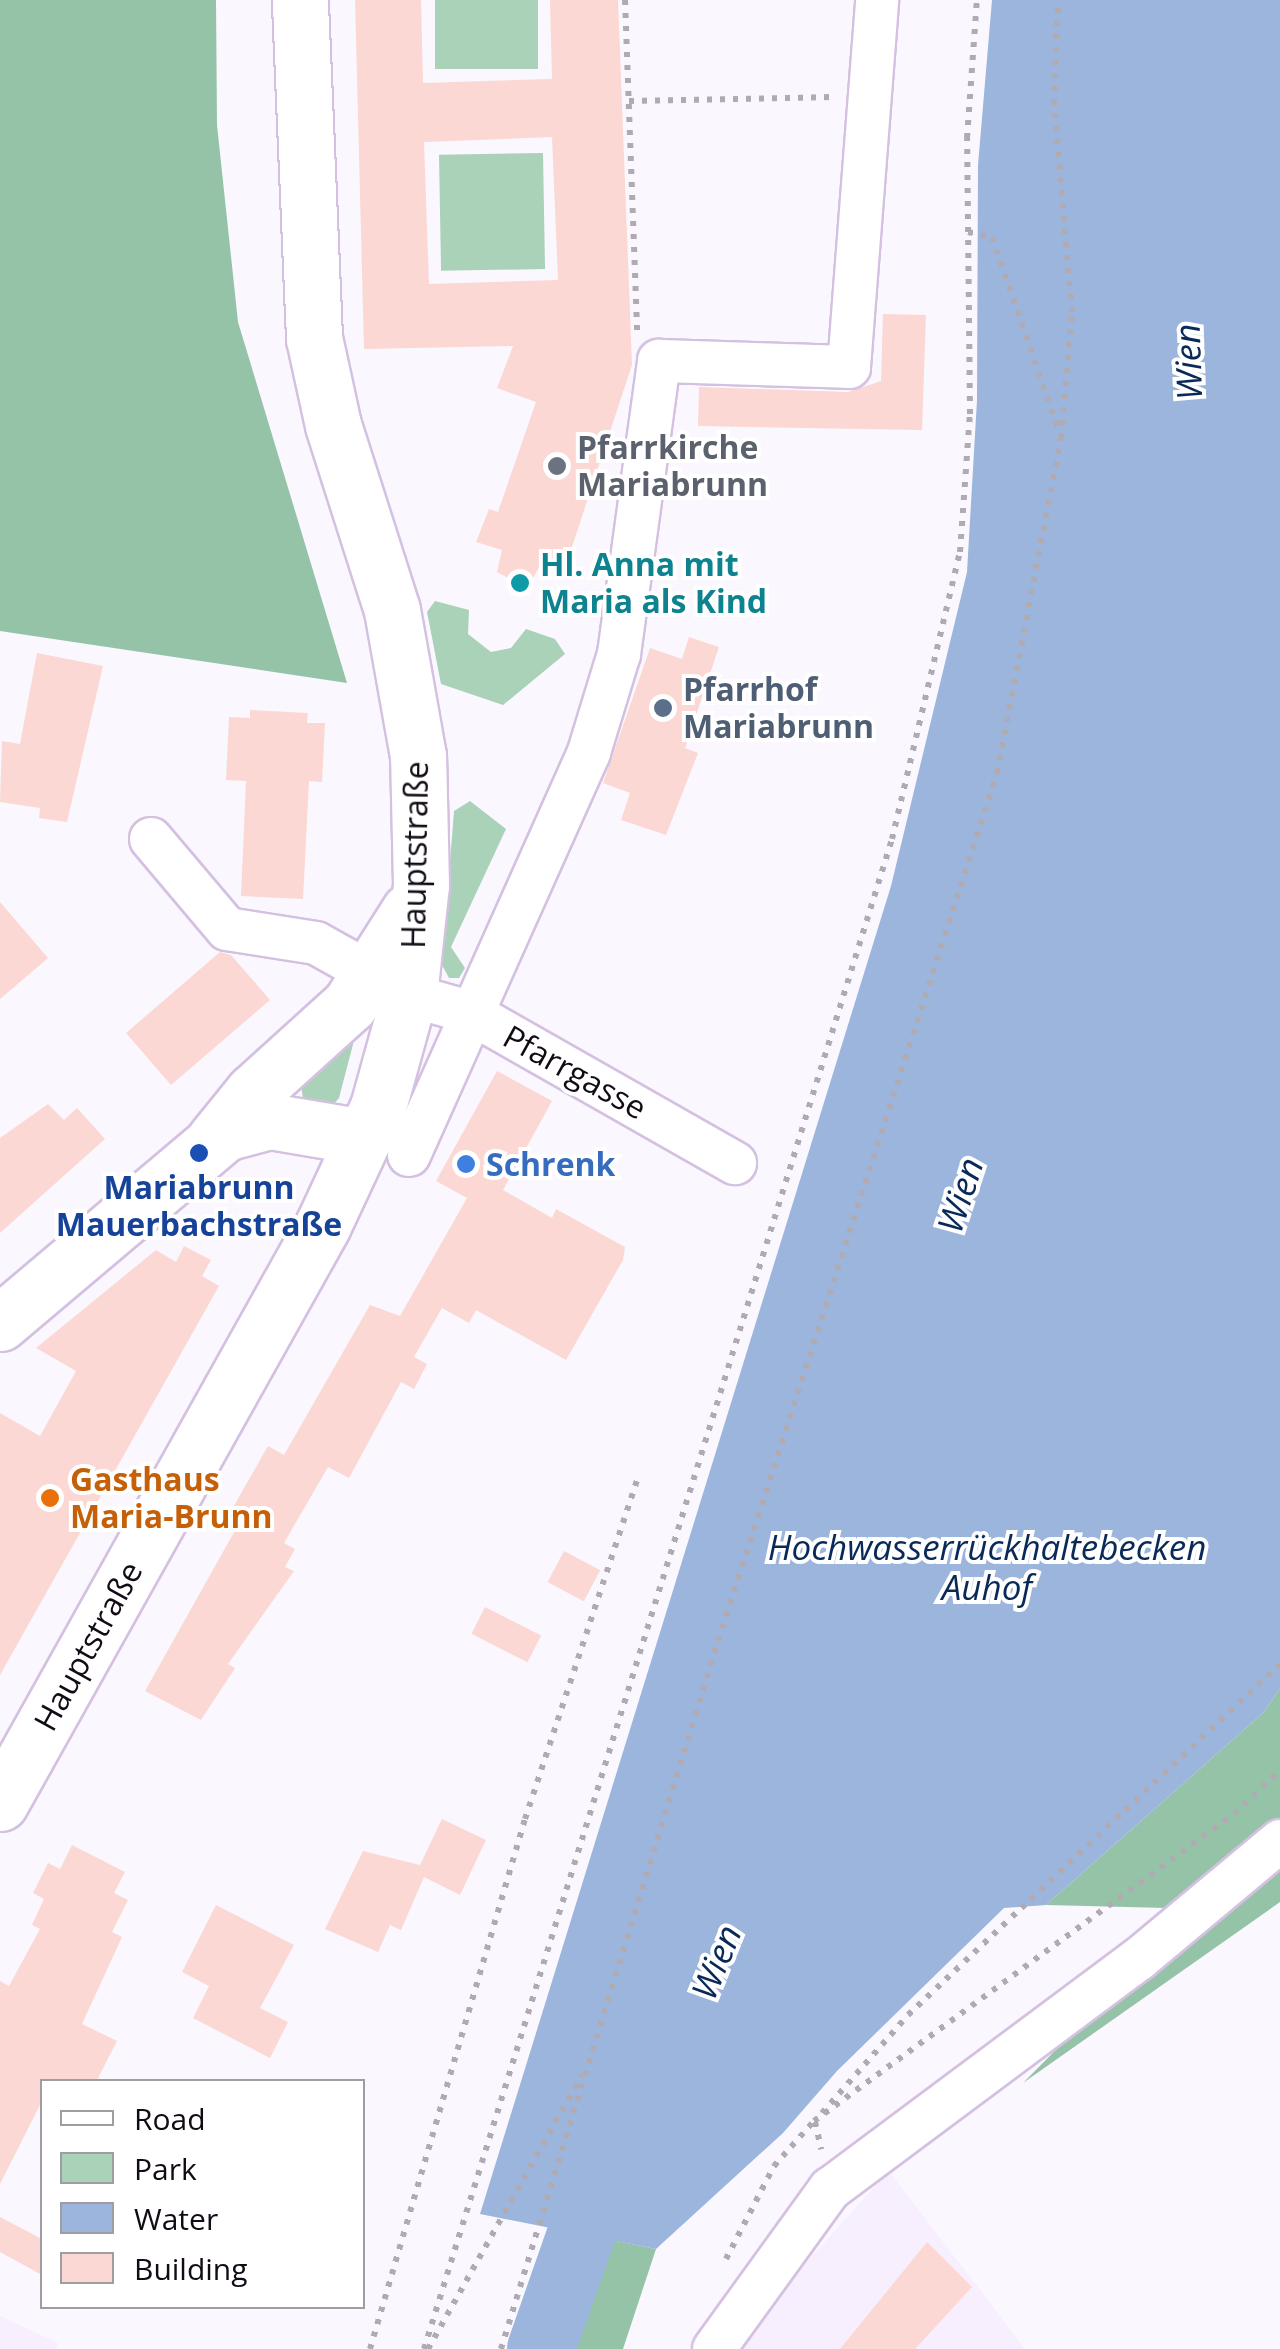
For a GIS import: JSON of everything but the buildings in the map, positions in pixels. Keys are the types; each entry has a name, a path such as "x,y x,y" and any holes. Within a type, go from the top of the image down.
{"main road":[{"name":"Hauptstraße","path":"0,1803 323,1225 387,1146 390,986 422,886 412,705 392,610 332,425 314,338 300,0"},
{"path":"0,1323 210,1144 253,1092 336,1020 390,986"},
{"path":"210,1144 268,1121 387,1146"}],"street":[{"path":"387,1146 462,1044 469,1012 590,752 619,654 659,361 849,367 877,0"},
{"name":"Pfarrgasse","path":"151,839 227,930 316,942 390,986 469,1012 735,1163"},
{"path":"714,2349 830,2189 1139,1959 1280,1840"}],"path":[{"path":"625,0 637,334 659,361"},
{"path":"501,2349 586,2066 996,773 1060,438 1072,312 1054,104 1058,0"},
{"path":"629,101 869,97"},
{"path":"968,232 992,237 1060,438"},
{"path":"370,2349 525,1820 637,1482"},
{"path":"718,2275 774,2166 908,2015 1280,1664"},
{"path":"814,2122 1234,1814 1280,1770"},
{"path":"428,2349 586,2066"},
{"path":"814,2122 830,2189"}],"shaded area":[{"path":"889,2171 1025,2349 738,2349 757,2317"},
{"path":"0,2316 58,2343 56,2349 0,2349"}],"green space":[{"path":"0,0 216,0 217,125 238,322 347,683 0,631"},
{"path":"435,0 538,0 538,69 435,69"},
{"path":"543,153 545,269 441,271 439,155"},
{"path":"435,601 469,610 468,634 491,652 511,648 526,629 555,639 565,654 503,705 441,684 427,612"},
{"path":"470,801 506,829 451,947 465,968 459,978 449,978 442,965 454,811"},
{"path":"357,1029 339,1098 332,1106 303,1099 301,1085"},
{"path":"1280,1689 1280,1902 1023,2083 1120,1985 1167,1908 1046,1905 1263,1713"},
{"path":"602,2238 656,2249 623,2349 564,2349"}],"water":[{"name":"Hochwasserrückhaltebecken Auhof","path":"992,0 1280,0 1280,1689 1263,1713 1046,1905 1004,1908 837,2071 783,2133 656,2249 480,2214 891,886 967,572 977,400 978,165"}],"waterway":[{"name":"Wien","path":"541,2349 590,2209 621,2151"}],"place":[{"name":"Pfarrkirche Mariabrunn","path":"557,466"},
{"name":"Hl. Anna mit Maria als Kind","path":"520,583"},
{"name":"Pfarrhof Mariabrunn","path":"663,708"},
{"name":"Mariabrunn Mauerbachstraße","path":"199,1153"},
{"name":"Schrenk","path":"466,1164"},
{"name":"Gasthaus Maria-Brunn","path":"50,1498"}]}
